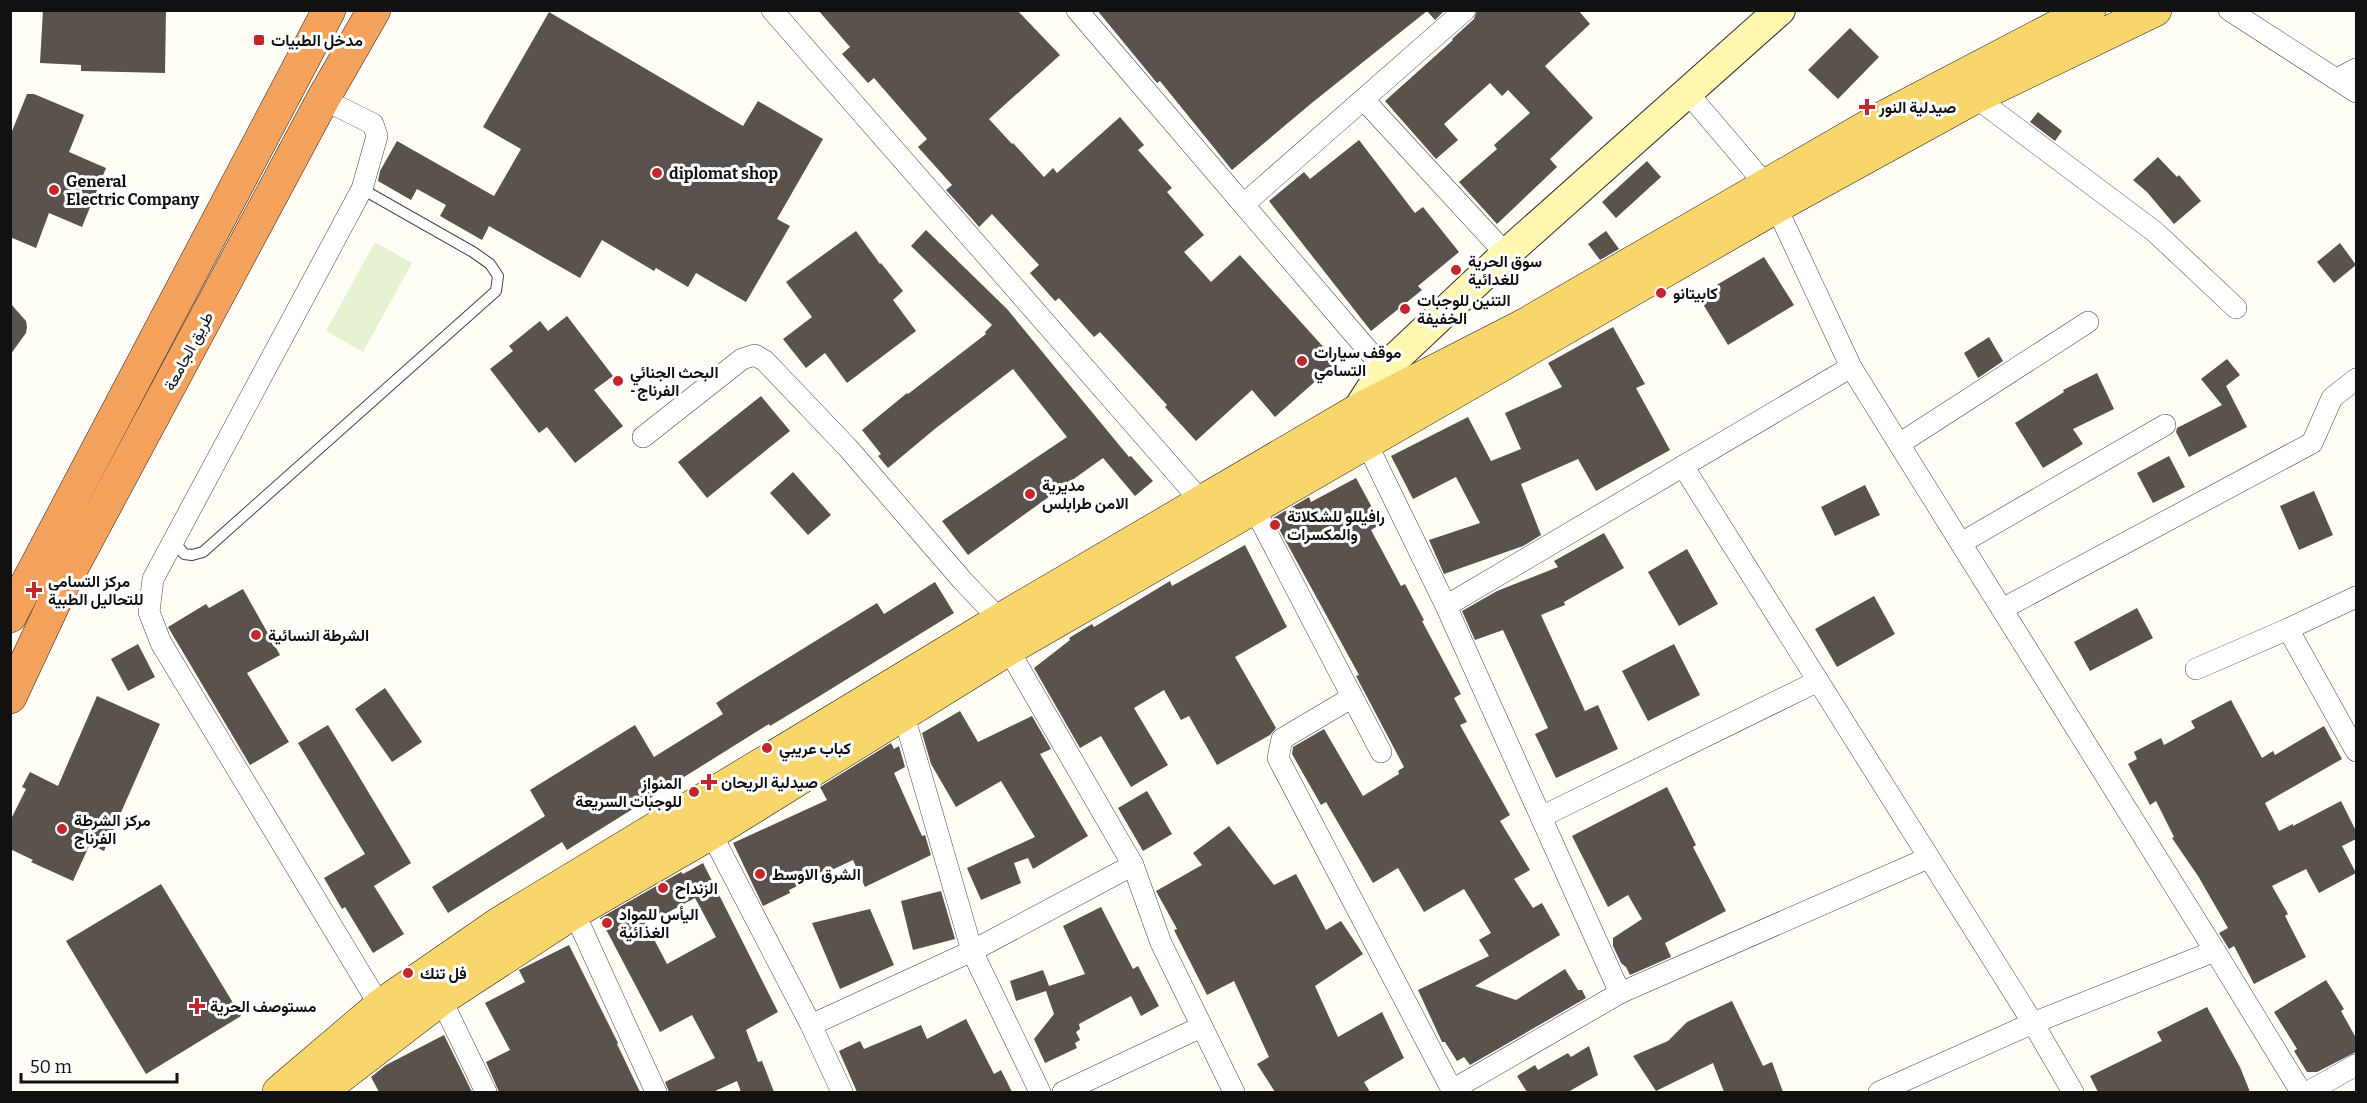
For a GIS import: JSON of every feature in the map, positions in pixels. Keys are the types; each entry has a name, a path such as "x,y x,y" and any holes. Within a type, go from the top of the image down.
{"highway":[{"name":"طريق الجامعة","path":"10,616 18,583 329,10"},
{"name":"طريق الجامعة","path":"10,697 61,588 323,99 374,10"}],"main road":[{"path":"1814,172 1888,115 2089,10"},
{"path":"320,1092 441,999 574,912 711,833 904,716 1004,635 1201,501 1357,411 1772,196 1814,172 2155,10"},
{"path":"279,1092 380,1006 501,923 733,780 1004,635 1254,508 1464,388 1772,196"}],"street":[{"path":"772,10 1201,501"},
{"path":"1077,10 1384,369"},
{"path":"1244,204 1465,10"},
{"path":"1357,411 1384,369 1506,254 1780,10"},
{"path":"2229,10 2356,92"},
{"path":"2337,79 2356,69"},
{"path":"1687,92 1772,196 1851,367 2301,1092"},
{"path":"1975,97 2156,232 2236,309"},
{"path":"323,99 373,124 377,136 362,189 175,542 153,579 149,612 161,643 380,1006"},
{"path":"1364,100 1506,254"},
{"path":"1899,444 2088,322"},
{"path":"643,437 742,359 755,355 765,361 848,448 1004,635 1133,865 1161,943 1234,1092"},
{"path":"1446,606 1851,367"},
{"path":"2002,609 2312,443 2332,398 2356,379"},
{"path":"1961,543 2165,425"},
{"path":"1366,442 1446,606 1620,993"},
{"path":"1683,466 2033,1023 2073,1092"},
{"path":"1254,508 1381,752"},
{"path":"2196,669 2356,597"},
{"path":"2288,629 2356,752"},
{"path":"1541,817 1818,681"},
{"path":"1351,698 1282,740 1278,758 1452,1091 1620,993 1928,858"},
{"path":"904,716 972,951 1040,1092"},
{"path":"711,833 812,1026 843,1092"},
{"path":"812,1026 972,951 1133,865"},
{"path":"574,912 656,1092"},
{"path":"1879,1092 2033,1023 2215,951"},
{"path":"441,999 486,1092"},
{"path":"1063,1092 1201,1027"},
{"path":"2308,1092 2356,1065"}],"lane":[{"path":"175,542 184,554 192,555 203,552 496,291 498,276 490,264 362,189"}],"green space":[{"path":"375,242 412,263 363,352 326,331"}],"building":[{"path":"43,10 166,10 165,73 81,71 81,65 40,63"},
{"path":"818,10 1017,10 1060,55 989,119 1044,177 1053,168 1057,173 1120,117 1144,145 1138,150 1172,188 1167,192 1204,235 1184,252 1211,282 1240,255 1337,362 1275,417 1252,390 1196,441 1165,407 1167,405 1100,332 1094,337 1059,298 1055,301 1030,273 1039,265 992,214 979,227 946,190 952,185 918,147 927,139 874,78 868,83 842,54 850,47"},
{"path":"1097,10 1445,10 1435,20 1427,11 1232,170 1160,81 1157,83"},
{"path":"1477,10 1578,10 1590,24 1545,66 1593,118 1550,159 1557,167 1497,224 1459,182 1497,149 1494,145 1530,113 1508,90 1502,96 1490,83 1444,124 1458,140 1436,159 1385,101 1453,40 1474,19"},
{"path":"549,12 743,126 758,101 823,139 777,219 790,226 746,302 696,273 688,287 656,268 654,271 602,240 580,278 489,226 482,240 440,216 446,205 417,189 411,200 378,181 380,171 397,141 494,196 521,149 483,127"},
{"path":"1850,28 1879,57 1838,99 1808,70"},
{"name":"General Electric Company","path":"27,94 34,94 84,115 69,152 106,168 82,227 49,213 36,248 10,237 10,136"},
{"path":"2038,112 2062,131 2055,141 2030,122"},
{"path":"1359,140 1415,213 1423,207 1459,252 1418,286 1422,290 1371,331 1269,201 1304,172 1310,179"},
{"path":"2158,157 2177,177 2179,175 2201,201 2174,224 2147,192 2133,180"},
{"path":"1647,161 1661,177 1616,218 1602,202"},
{"path":"926,230 1007,309 1129,457 1131,456 1153,481 1135,496 1103,458 968,555 942,521 1067,437 1013,369 888,468 878,456 881,454 862,430 986,334 985,332 992,325 911,246"},
{"path":"856,231 903,291 893,300 916,331 847,383 825,353 806,368 783,339 812,317 786,282"},
{"path":"1606,231 1619,249 1600,260 1588,244"},
{"path":"2340,243 2356,265 2334,283 2317,262"},
{"path":"1764,257 1794,305 1728,345 1698,296"},
{"path":"10,303 26,321 27,327 26,333 10,355"},
{"path":"567,316 613,376 594,390 623,426 575,463 547,427 539,433 490,369 513,351 509,346 540,321 548,331"},
{"path":"1613,327 1645,384 1636,388 1670,450 1596,491 1578,459 1521,484 1541,535 1523,546 1444,574 1429,540 1480,523 1456,477 1413,499 1391,456 1468,417 1491,461 1521,449 1505,413 1562,387 1548,363"},
{"path":"1989,337 2003,361 1978,378 1964,353"},
{"path":"2227,359 2240,375 2226,386 2247,427 2189,457 2176,432 2177,428 2222,405 2201,379"},
{"path":"2097,373 2114,409 2073,429 2083,444 2043,468 2015,423 2064,392 2063,390"},
{"path":"761,396 790,431 707,498 678,462"},
{"path":"2169,456 2185,487 2153,503 2137,473"},
{"path":"793,472 831,515 808,535 770,493"},
{"path":"1356,478 1381,524 1371,530 1401,586 1405,584 1461,694 1454,698 1467,722 1460,725 1510,815 1500,821 1530,870 1514,879 1533,908 1542,903 1560,935 1475,986 1516,1000 1565,969 1586,998 1470,1065 1464,1057 1457,1061 1445,1042 1442,1042 1418,990 1489,956 1479,940 1491,933 1464,889 1424,912 1398,868 1373,883 1326,802 1321,805 1292,754 1293,747 1324,729 1363,796 1399,774 1398,771 1404,767 1356,676 1359,675 1273,518 1309,497 1311,502"},
{"path":"1865,485 1880,515 1835,536 1821,507"},
{"path":"2314,491 2333,535 2299,550 2280,506"},
{"path":"1604,533 1624,568 1564,602 1565,605 1541,615 1585,711 1598,705 1618,749 1556,778 1535,734 1548,728 1503,630 1475,640 1462,611 1497,591 1558,567 1554,561"},
{"path":"1245,545 1287,627 1235,657 1276,728 1270,735 1217,765 1189,716 1181,720 1164,690 1134,708 1168,765 1131,787 1101,736 1080,748 1034,668 1070,640 1069,638 1092,624 1094,627 1170,581 1172,586"},
{"path":"1687,549 1718,604 1679,626 1648,572"},
{"path":"935,582 954,613 770,726 769,724 567,850 562,842 448,913 432,887 545,816 530,790 635,725 654,757 723,714 716,703 741,687 877,603 884,614"},
{"path":"243,589 280,655 247,673 289,742 250,765 168,627 206,604 209,608"},
{"path":"1874,596 1895,634 1837,667 1815,629"},
{"path":"2137,608 2153,638 2090,671 2074,642"},
{"path":"138,644 155,677 128,691 111,659"},
{"path":"1674,644 1700,695 1648,721 1622,671"},
{"path":"385,688 422,742 392,762 355,709"},
{"path":"97,696 160,724 104,851 90,844 73,881 31,862 33,860 10,849 10,821 26,789 22,787 30,772 58,786"},
{"path":"2231,700 2262,758 2273,751 2275,755 2324,726 2342,759 2265,803 2279,831 2341,801 2356,831 2356,839 2342,846 2356,873 2319,893 2306,869 2272,886 2288,914 2285,916 2306,957 2254,984 2234,946 2229,949 2219,933 2228,928 2198,876 2172,838 2174,837 2156,801 2150,805 2128,764 2137,759 2134,752 2161,738 2164,745 2195,728 2191,721"},
{"path":"960,711 978,742 1032,716 1051,749 1040,754 1088,836 1033,869 1028,858 1014,863 1021,883 981,900 967,868 1035,837 1001,781 956,807 931,764 922,733"},
{"path":"328,725 411,863 374,886 404,934 373,953 345,907 342,909 324,878 365,854 298,743"},
{"path":"891,743 894,749 899,746 905,767 894,773 922,836 925,835 931,855 865,887 853,860 789,890 790,893 763,906 733,843 827,800 820,787"},
{"path":"1667,787 1696,845 1693,847 1726,911 1665,943 1671,957 1630,975 1613,946 1613,938 1642,919 1628,895 1608,907 1572,836"},
{"path":"1147,791 1172,834 1143,851 1118,808"},
{"path":"1229,826 1274,885 1296,874 1326,930 1341,921 1363,954 1315,986 1338,1037 1382,1012 1404,1058 1364,1082 1370,1092 1275,1092 1257,1064 1269,1057 1234,981 1207,995 1174,930 1177,929 1156,891 1202,865 1193,853"},
{"path":"703,863 778,1012 746,1030 758,1062 762,1061 774,1092 741,1092 737,1081 713,1092 669,1092 665,1082 715,1058 692,1015 660,1032 600,918 681,872 683,874","holes":["695,898 716,937 667,964 646,924"]},
{"path":"161,884 241,1016 146,1074 66,941"},
{"path":"941,891 955,939 913,950 901,901"},
{"path":"1101,907 1133,969 1138,966 1159,1006 1141,1016 1131,996 1079,1024 1080,1029 1076,1032 1080,1040 1075,1043 1077,1048 1045,1063 1034,1039 1054,1014 1046,991 1016,1001 1010,981 1043,970 1049,986 1085,974 1063,926"},
{"path":"870,909 894,965 840,989 812,923"},
{"path":"569,945 640,1092 499,1092 486,1062 510,1050 485,1003 525,982 519,970"},
{"path":"2326,980 2344,1009 2341,1011 2356,1038 2356,1052 2317,1072 2307,1072 2294,1051 2297,1049 2274,1012"},
{"path":"1732,1001 1763,1066 1772,1062 1783,1092 1724,1092 1713,1063 1656,1091 1633,1056 1668,1041 1687,1022"},
{"path":"2207,1007 2240,1067 2250,1092 2098,1092 2090,1076 2162,1041 2157,1032"},
{"path":"966,1019 994,1074 1001,1070 1012,1092 857,1092 839,1051 860,1041 864,1049 921,1025 927,1039"},
{"path":"444,1035 472,1092 379,1092 371,1077 386,1065"},
{"path":"1589,1046 1598,1075 1568,1092 1527,1092 1517,1076 1535,1065 1538,1070 1568,1053 1571,1057"}],"place":[{"name":"مدخل الطبيات","path":"259,40"},
{"name":"صيدلية النور","path":"1867,107"},
{"name":"diplomat shop","path":"657,173"},
{"name":"General Electric Company","path":"54,190"},
{"name":"سوق الحرية للغدائية","path":"1456,270"},
{"name":"كابيتانو","path":"1661,293"},
{"name":"التنين للوجبات الخفيفة","path":"1405,309"},
{"name":"موقف سيارات التسامي","path":"1302,361"},
{"name":"البحث الجنائي -الفرناج","path":"618,381"},
{"name":"مديرية الامن طرابلس","path":"1030,494"},
{"name":"رافيللو للشكلاتة والمكسرات","path":"1275,525"},
{"name":"مركز التسامي للتحاليل الطبية","path":"34,590"},
{"name":"الشرطة النسائية","path":"256,635"},
{"name":"كباب عريبي","path":"767,748"},
{"name":"صيدلية الريحان","path":"709,782"},
{"name":"المنواز للوجبات السريعة","path":"694,792"},
{"name":"مركز الشرطة الفرناج","path":"62,829"},
{"name":"الشرق الاوسط","path":"760,874"},
{"name":"الزنداح","path":"663,888"},
{"name":"اليأس للمواد الغذائية","path":"607,923"},
{"name":"فل تنك","path":"408,973"},
{"name":"مستوصف الحرية","path":"197,1006"}]}
